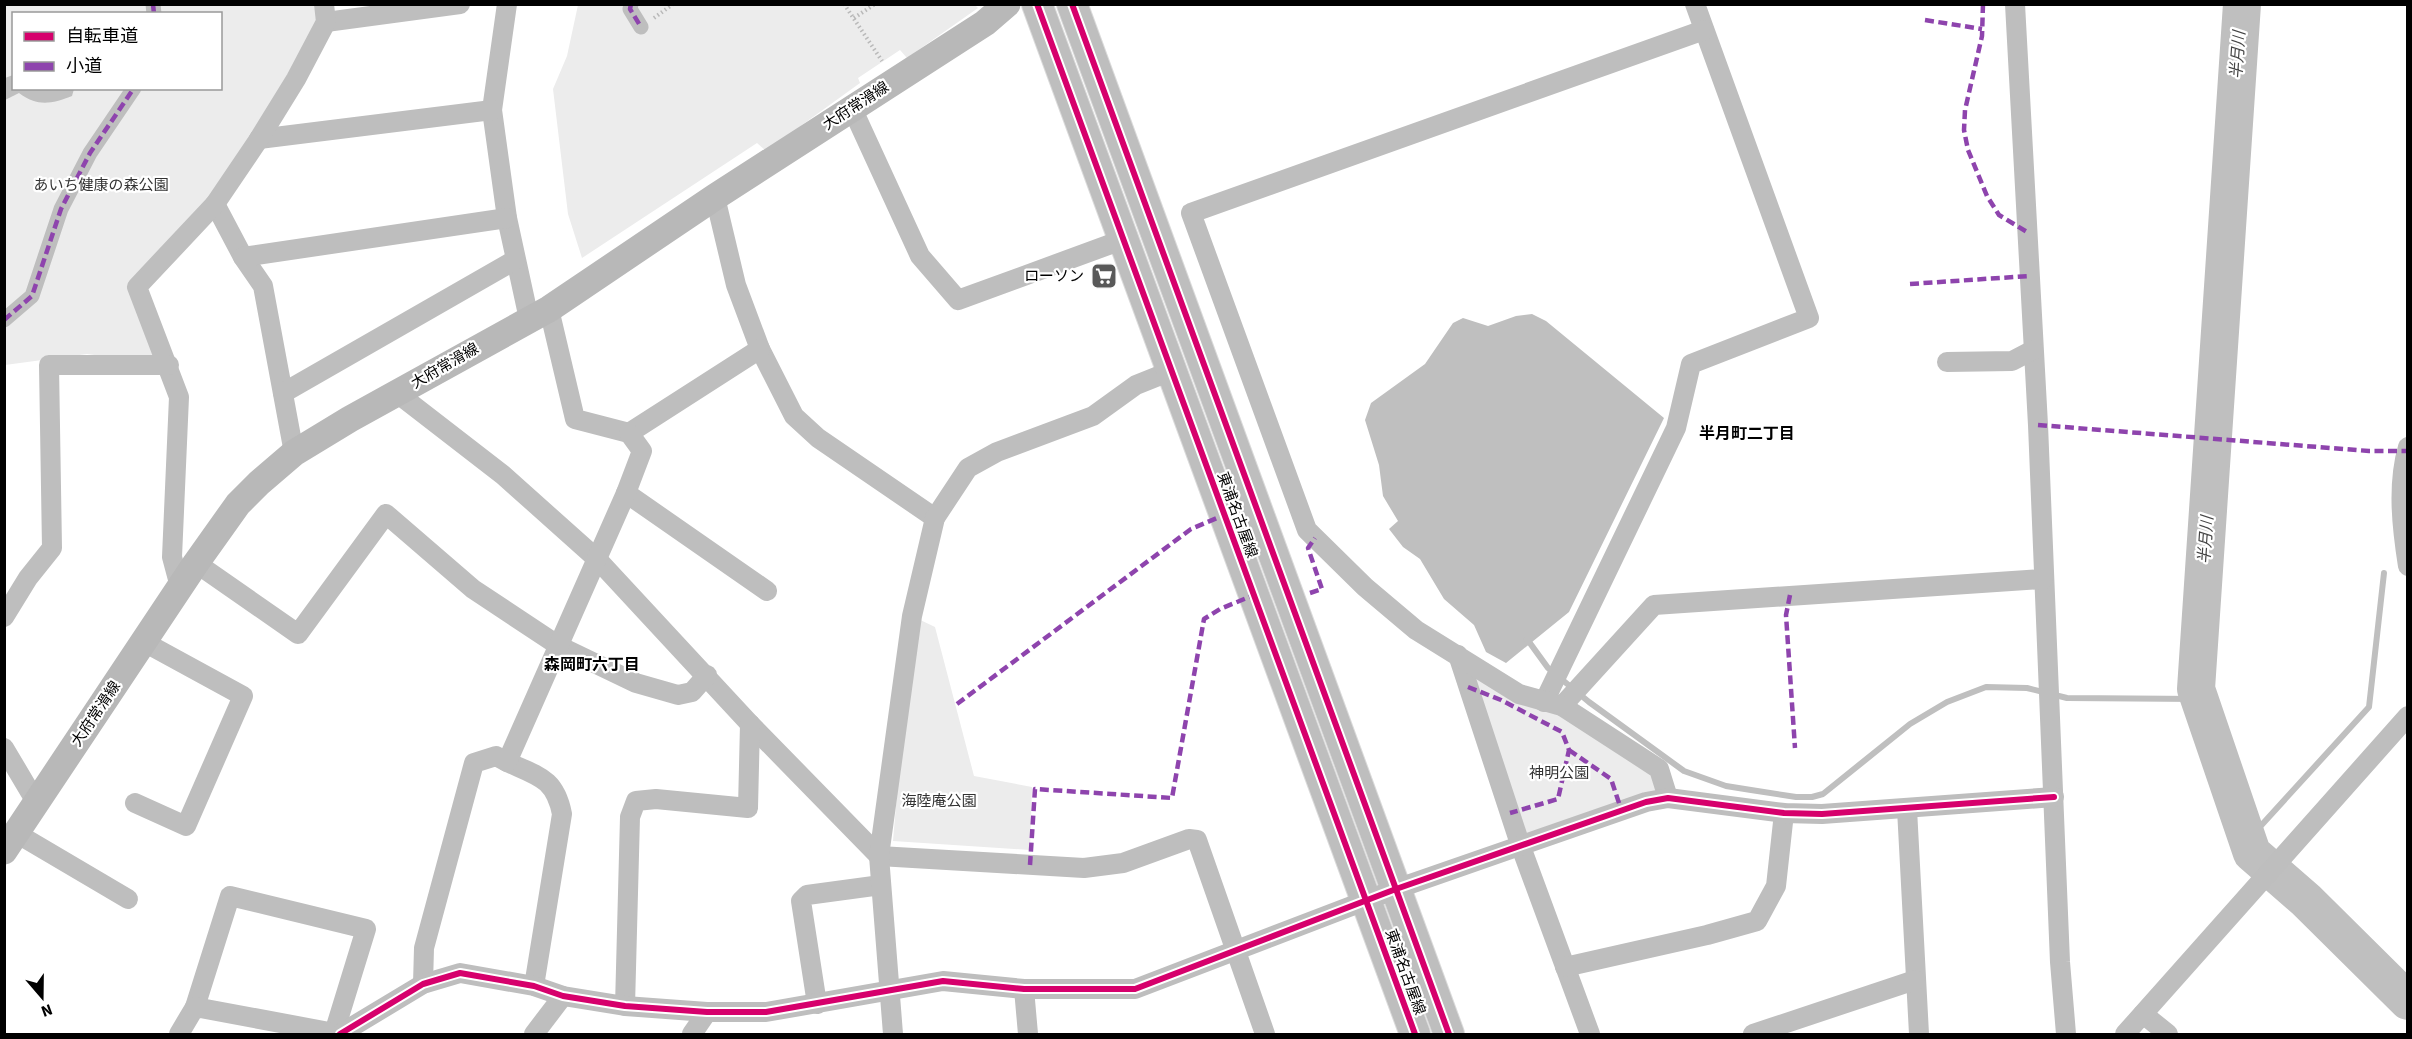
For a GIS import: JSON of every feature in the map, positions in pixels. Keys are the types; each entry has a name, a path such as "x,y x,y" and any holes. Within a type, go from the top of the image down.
{"main road":[{"name":"大府常滑線","path":"10,842 238,504 294,453 539,314 715,197 985,23 1007,4"},
{"name":"東浦名古屋線","path":"1037,4 1415,1035"},
{"name":"東浦名古屋線","path":"1072,4 1449,1035"}],"street":[{"path":"180,587 172,557 179,397 169,365 142,305 137,287 215,204 259,140 296,79 325,13 460,4"},
{"path":"507,4 492,110 515,260 539,314 575,419 629,433 642,451 626,493 507,762"},
{"path":"631,4 630,9 641,27"},
{"path":"1553,704 1676,429 1691,364 1809,318 1695,4"},
{"path":"2015,4 2060,962 2066,1035"},
{"path":"1668,798 1659,769 1553,704 1520,694 1416,630 1365,587 1307,530 1191,213 1704,30"},
{"path":"4,320 32,296 61,209 90,153 133,90"},
{"path":"852,108 920,256 958,300 1122,240"},
{"path":"259,140 492,110"},
{"path":"715,197 736,285 760,349 794,416 818,438 935,518"},
{"path":"215,204 243,257 263,286 294,453"},
{"path":"243,257 507,218"},
{"path":"283,393 515,260"},
{"path":"629,433 760,349"},
{"path":"1947,362 2012,362 2033,350"},
{"path":"4,617 28,578 52,548 49,365 169,365"},
{"path":"893,1035 879,856 912,616 935,518 968,468 997,452 1093,416 1136,386 1171,371"},
{"path":"397,393 504,475 597,559 750,724 879,856 1084,868 1123,863 1189,839 1197,840 1265,1035"},
{"path":"2408,447 2402,489 2402,519 2408,566"},
{"path":"626,493 766,591"},
{"path":"196,564 298,634 386,514 473,589 559,646 636,683 678,695 692,692 707,675"},
{"path":"1553,704 1654,605 2043,579"},
{"path":"135,803 186,826 243,696 144,642"},
{"path":"1458,655 1521,846 1590,1035"},
{"path":"2125,1035 2408,716"},
{"path":"625,1006 630,817 636,801 656,799 748,808 750,724"},
{"path":"4,748 36,802"},
{"path":"423,984 424,948 474,762 496,756 550,782 559,797 562,814 534,986"},
{"path":"195,1007 338,1034 423,984 460,973 534,986 563,996 625,1006 707,1012 766,1012 943,981 1024,989 1135,989 1396,889 1621,809 1668,798 1784,813 1822,814 2054,797"},
{"path":"1907,809 1919,1035"},
{"path":"1565,967 1707,935 1757,921 1776,886 1784,813"},
{"path":"10,842 128,899"},
{"path":"817,1004 801,901 807,895 881,885"},
{"path":"179,1035 195,1007 231,896 366,929 338,1034"},
{"path":"1753,1035 1916,980"},
{"path":"1024,989 1028,1035"},
{"path":"534,1035 563,996"},
{"path":"692,1035 707,1012"},
{"path":"2143,1014 2168,1035"},
{"path":"360,1023 377,1035"}],"path":[{"path":"844,4 894,81"},
{"path":"854,18 875,4"}],"green space":[{"path":"974,4 978,8 907,58 900,50 858,78 860,83 766,151 757,143 582,258 568,214 553,89 567,56 578,5"},
{"name":"あいち健康の森公園","path":"4,5 324,5 259,139 137,287 169,365 87,354 5,365"},
{"name":"海陸庵公園","path":"912,616 935,627 974,776 1032,787 1030,850 893,841"},
{"name":"神明公園","path":"1458,655 1659,769 1668,798 1521,847"}],"shaded area":[{"path":"12,75 12,90 74,90 72,96 45,103 32,100 19,93 5,100 5,78"},
{"path":"1532,314 1546,321 1664,418 1569,612 1506,663 1486,652 1474,625 1444,599 1420,559 1403,547 1389,529 1398,521 1383,496 1379,465 1365,420 1371,403 1425,364 1453,323 1463,318 1488,326 1516,316"}],"waterway":[{"name":"半月川","path":"2242,4 2196,689 2252,853 2306,900 2408,1001"},
{"path":"2247,841 2369,707 2384,573"},
{"path":"1527,639 1548,668 1589,702 1684,771 1726,786 1796,797 1823,794 1910,724 1947,702 1986,687 2027,688 2067,698 2198,699"}],"marked path":[{"path":"153,4 154,12"},
{"path":"631,4 630,9 641,27"},
{"path":"1983,4 1982,36 1965,110 1964,130 1968,150 1987,196 1999,215 2027,232"},
{"path":"1925,20 1982,29"},
{"path":"4,320 32,296 61,209 90,153 133,90"},
{"path":"1910,284 2029,276"},
{"path":"2038,425 2369,451 2406,451"},
{"path":"957,704 1191,529 1224,515"},
{"path":"1310,593 1322,589 1308,548 1315,538"},
{"path":"1030,865 1035,789 1172,798 1204,619 1220,609 1254,595"},
{"path":"1790,595 1786,615 1795,748"},
{"path":"1468,687 1501,700 1562,732 1569,750 1558,799 1510,813"},
{"path":"1569,750 1611,779 1621,809"}],"cycle path":[{"path":"1037,4 1415,1034"},
{"path":"1072,4 1449,1034"},
{"path":"340,1034 423,984 460,973 534,986 563,996 625,1006 707,1012 766,1012 943,981 1024,989 1135,989 1396,889 1646,802 1668,798 1784,813 1822,814 2054,797"}],"place":[{"name":"ローソン","path":"1104,276"}],"district":[{"name":"半月町二丁目","path":"1747,434"},
{"name":"森岡町六丁目","path":"592,665"}]}
